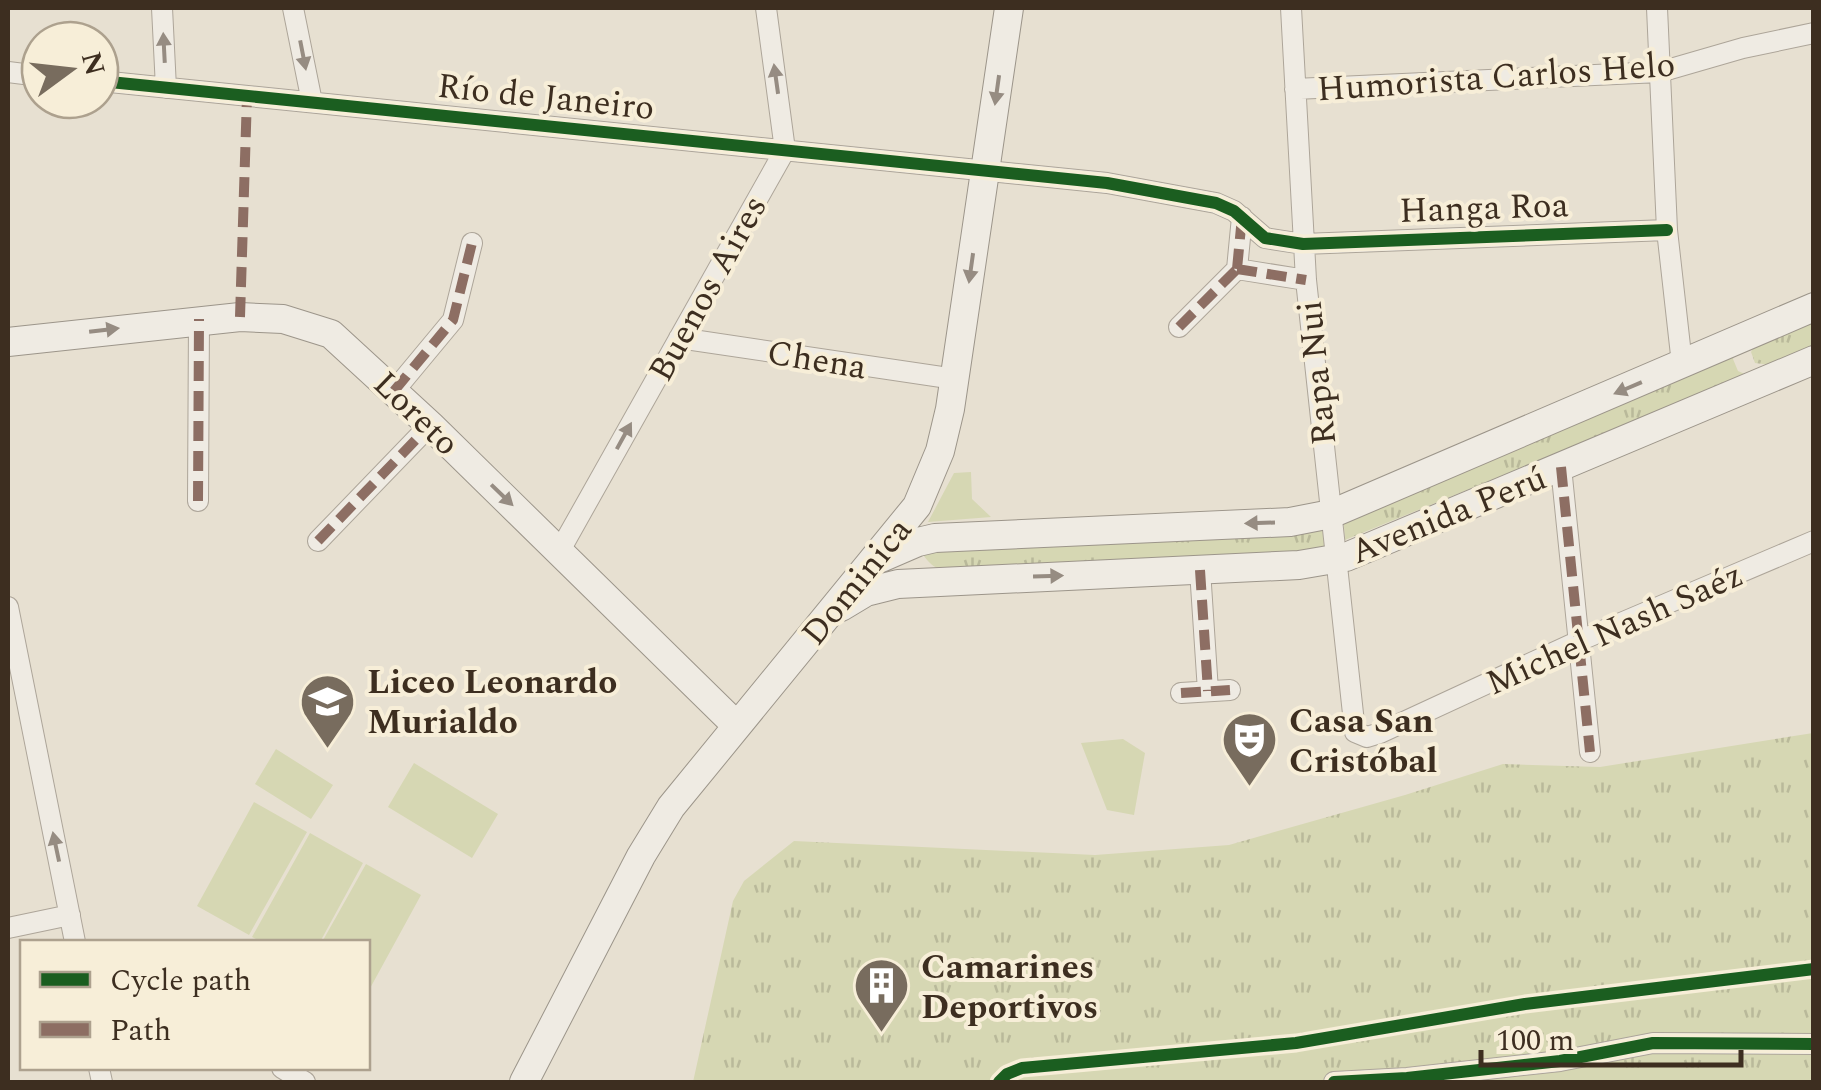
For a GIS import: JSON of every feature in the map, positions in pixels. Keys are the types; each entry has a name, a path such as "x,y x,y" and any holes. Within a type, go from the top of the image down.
{"main road":[{"name":"Dominica","path":"524,1082 654,832 735,724 830,616 846,591 910,516 940,452 955,379 1009,8"},
{"name":"Avenida Perú","path":"868,567 909,545 935,538 1290,522 1331,514 1814,306"},
{"name":"Loreto","path":"8,342 198,319 262,317 318,328 344,343 735,724"},
{"path":"1749,335 1740,352 1742,363 1748,372 1767,380"},
{"name":"Avenida Perú","path":"830,616 856,597 886,586 1336,560 1374,548 1814,360"},
{"path":"910,516 909,545 922,567 951,582"}],"street":[{"path":"162,8 166,88"},
{"path":"294,8 312,102"},
{"path":"766,8 785,150"},
{"name":"Rapa Nui","path":"1291,8 1306,280 1352,726 1359,736"},
{"path":"1657,8 1668,230 1682,364"},
{"name":"Humorista Carlos Helo","path":"1295,89 1660,72 1814,33"},
{"name":"Río de Janeiro","path":"120,84 985,172"},
{"name":"Buenos Aires","path":"559,552 785,150"},
{"path":"985,172 1106,183 1206,200 1226,206 1265,238 1303,244"},
{"path":"1179,327 1236,269 1242,217"},
{"name":"Hanga Roa","path":"1303,244 1668,230"},
{"path":"394,391 453,320 472,243"},
{"path":"1236,269 1306,280"},
{"path":"198,319 198,501"},
{"name":"Chena","path":"680,338 955,379"},
{"path":"318,540 430,425"},
{"path":"1561,467 1590,752"},
{"name":"Michel Nash Saéz","path":"1359,736 1380,733 1581,640 1814,540"},
{"path":"1200,570 1208,691"},
{"path":"8,607 77,933 8,928"},
{"path":"1181,693 1230,690"},
{"path":"1334,1082 1560,1061 1654,1043 1814,1044"}],"green space":[{"path":"1813,314 1813,347 1770,365 1755,363 1751,352 1759,337"},
{"path":"1738,348 1733,359 1738,371 1747,375 1345,540 1343,514"},
{"path":"971,472 972,499 991,517 928,522 954,473"},
{"path":"1326,521 1328,550 957,573 934,566 919,546"},
{"path":"1813,733 1813,1082 693,1082 733,901 744,881 794,841 1095,855 1229,845 1503,764 1600,767"},
{"path":"1123,739 1145,753 1134,815 1107,810 1081,743"},
{"path":"276,749 333,785 311,819 255,784"},
{"path":"414,763 498,814 472,858 388,807"},
{"path":"254,802 307,832 249,935 197,906"},
{"path":"310,833 363,863 321,940 252,937"},
{"path":"366,864 421,895 370,988 370,940 323,940"}],"marked path":[{"path":"240,317 247,96"},
{"path":"1237,269 1242,217"},
{"path":"394,391 453,320 472,243"},
{"path":"1237,269 1306,280"},
{"path":"1179,327 1237,269"},
{"path":"198,501 199,319"},
{"path":"318,541 430,425"},
{"path":"1561,467 1590,752"},
{"path":"1200,570 1208,691"},
{"path":"1181,693 1230,690"}],"cycle path":[{"path":"120,83 1107,183 1216,203 1234,211 1265,238 1303,244 1667,230"},
{"path":"999,1082 1022,1068 1296,1043 1525,1004 1814,969"},
{"path":"1334,1082 1560,1061 1653,1043 1814,1044"}],"place":[{"name":"Liceo Leonardo Murialdo","path":"328,750"},
{"name":"Casa San Cristóbal","path":"1250,789"},
{"name":"Camarines Deportivos","path":"882,1035"}]}
